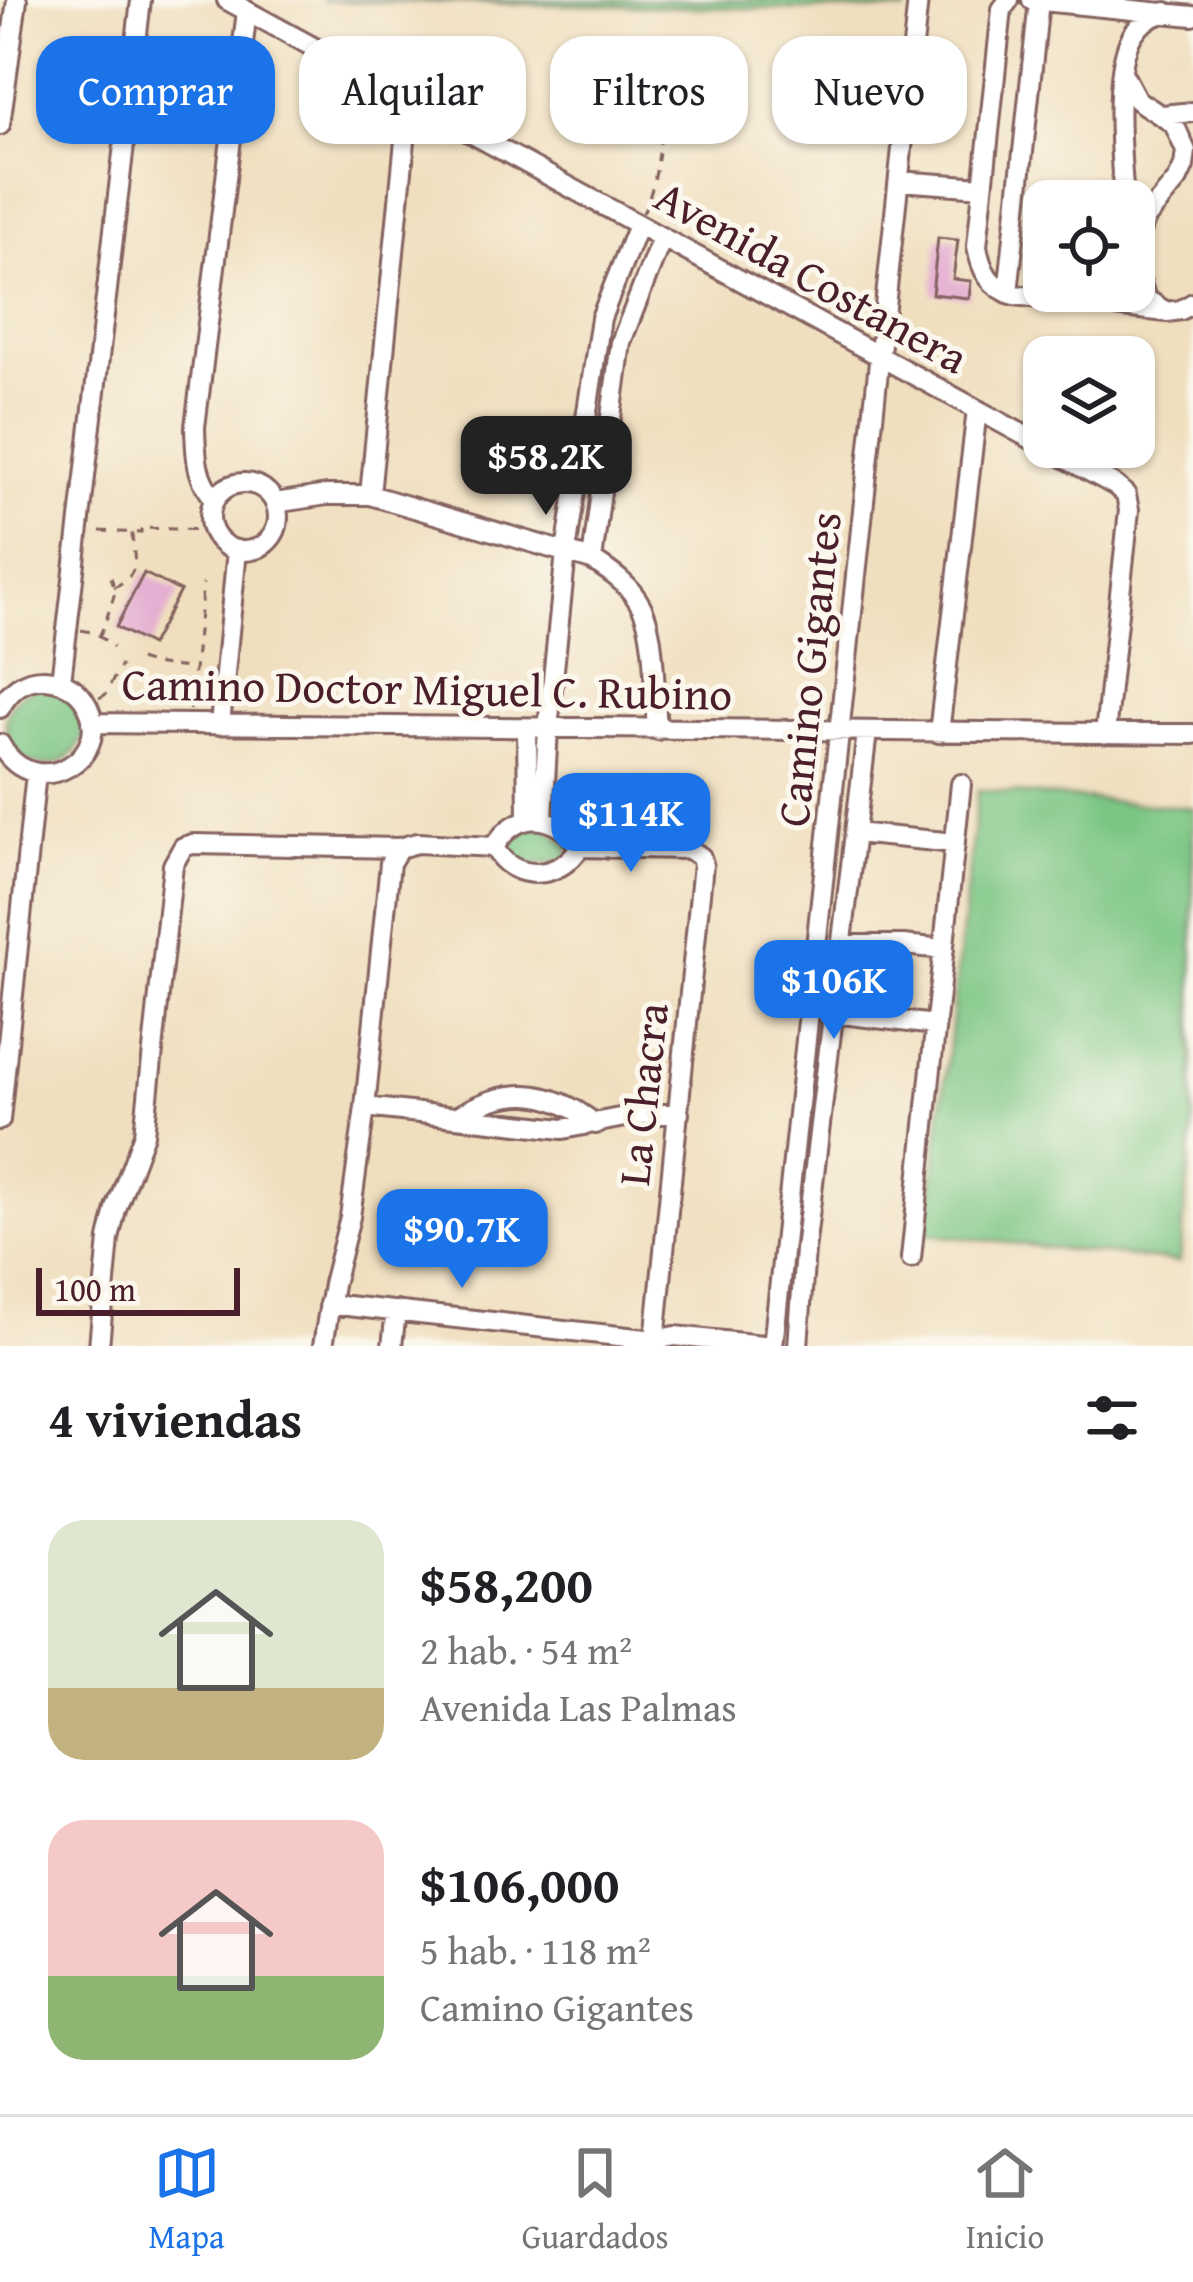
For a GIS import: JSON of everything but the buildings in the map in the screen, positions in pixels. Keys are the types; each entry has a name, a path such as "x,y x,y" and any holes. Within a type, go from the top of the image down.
{"street":[{"path":"0,124 17,0"},
{"path":"61,681 141,0"},
{"name":"Avenida Costanera","path":"226,0 299,40"},
{"name":"Camino Gigantes","path":"772,1346 918,0"},
{"path":"1009,0 1002,9 977,246 989,280 1000,290 1023,295"},
{"path":"1008,293 1035,0 1193,16"},
{"path":"215,499 196,469 195,427 247,11"},
{"path":"1122,180 1123,74 1129,41 1150,17 1166,12"},
{"path":"1123,74 1137,100 1174,124 1186,151 1184,166 1155,208"},
{"path":"1162,115 1193,112"},
{"path":"370,495 405,144"},
{"name":"Avenida Costanera","path":"490,144 1023,435"},
{"path":"899,181 983,187"},
{"path":"535,820 566,552 601,318 638,225"},
{"path":"592,560 621,342 662,238"},
{"path":"1155,311 1167,312 1193,303"},
{"path":"1155,304 1167,312"},
{"path":"939,733 977,410"},
{"name":"Avenida Costanera","path":"1083,468 1116,486 1126,495 1130,510 1105,734"},
{"path":"250,483 266,490 275,503 278,519 273,535 261,546 237,550 222,543 212,530 210,514 226,487 250,483"},
{"path":"275,503 327,495 370,495 592,560 619,578 641,605 649,626 657,730"},
{"path":"220,724 237,550"},
{"name":"Camino Doctor Miguel C. Rubino","path":"0,708 11,691 34,679 61,681 78,693 89,714 91,737 76,762 51,774 37,773"},
{"name":"Camino Doctor Miguel C. Rubino","path":"89,714 188,724 1193,734"},
{"path":"527,728 535,820"},
{"path":"797,1346 867,732"},
{"path":"0,1120 37,773 3,757"},
{"path":"910,1258 961,784"},
{"path":"535,820 563,828 580,847 563,869 547,872 513,868 494,847 508,830 535,820"},
{"path":"855,833 955,844"},
{"path":"99,1346 109,1239 144,1134 173,865 183,847 494,847"},
{"name":"La Chacra","path":"580,847 688,849 701,857 704,873 660,1343"},
{"path":"323,1346 350,1217 390,862 399,848"},
{"path":"842,945 944,949"},
{"path":"833,1013 935,1025"},
{"path":"456,1117 499,1096 534,1095 567,1106 595,1124"},
{"path":"365,1106 563,1129 640,1114 680,1114"},
{"path":"329,1304 588,1339 660,1343 675,1336 772,1346"},
{"path":"392,1346 396,1311"}],"path":[{"path":"638,225 655,185 662,144"},
{"path":"100,531 212,530"},
{"path":"114,587 134,567 132,532"},
{"path":"99,636 114,598 111,577"},
{"path":"188,724 203,584"},
{"path":"67,629 90,631 113,646"},
{"path":"139,660 157,667 194,669"},
{"path":"89,714 122,665"}],"green space":[{"path":"321,0 906,0 905,11"},
{"path":"45,687 72,699 84,726 72,753 45,765 18,753 6,726 18,699"},
{"path":"978,790 1193,808 1193,1125 1180,1262 927,1234"},
{"path":"539,824 571,845 565,860 522,867 504,858 504,839"}]}
